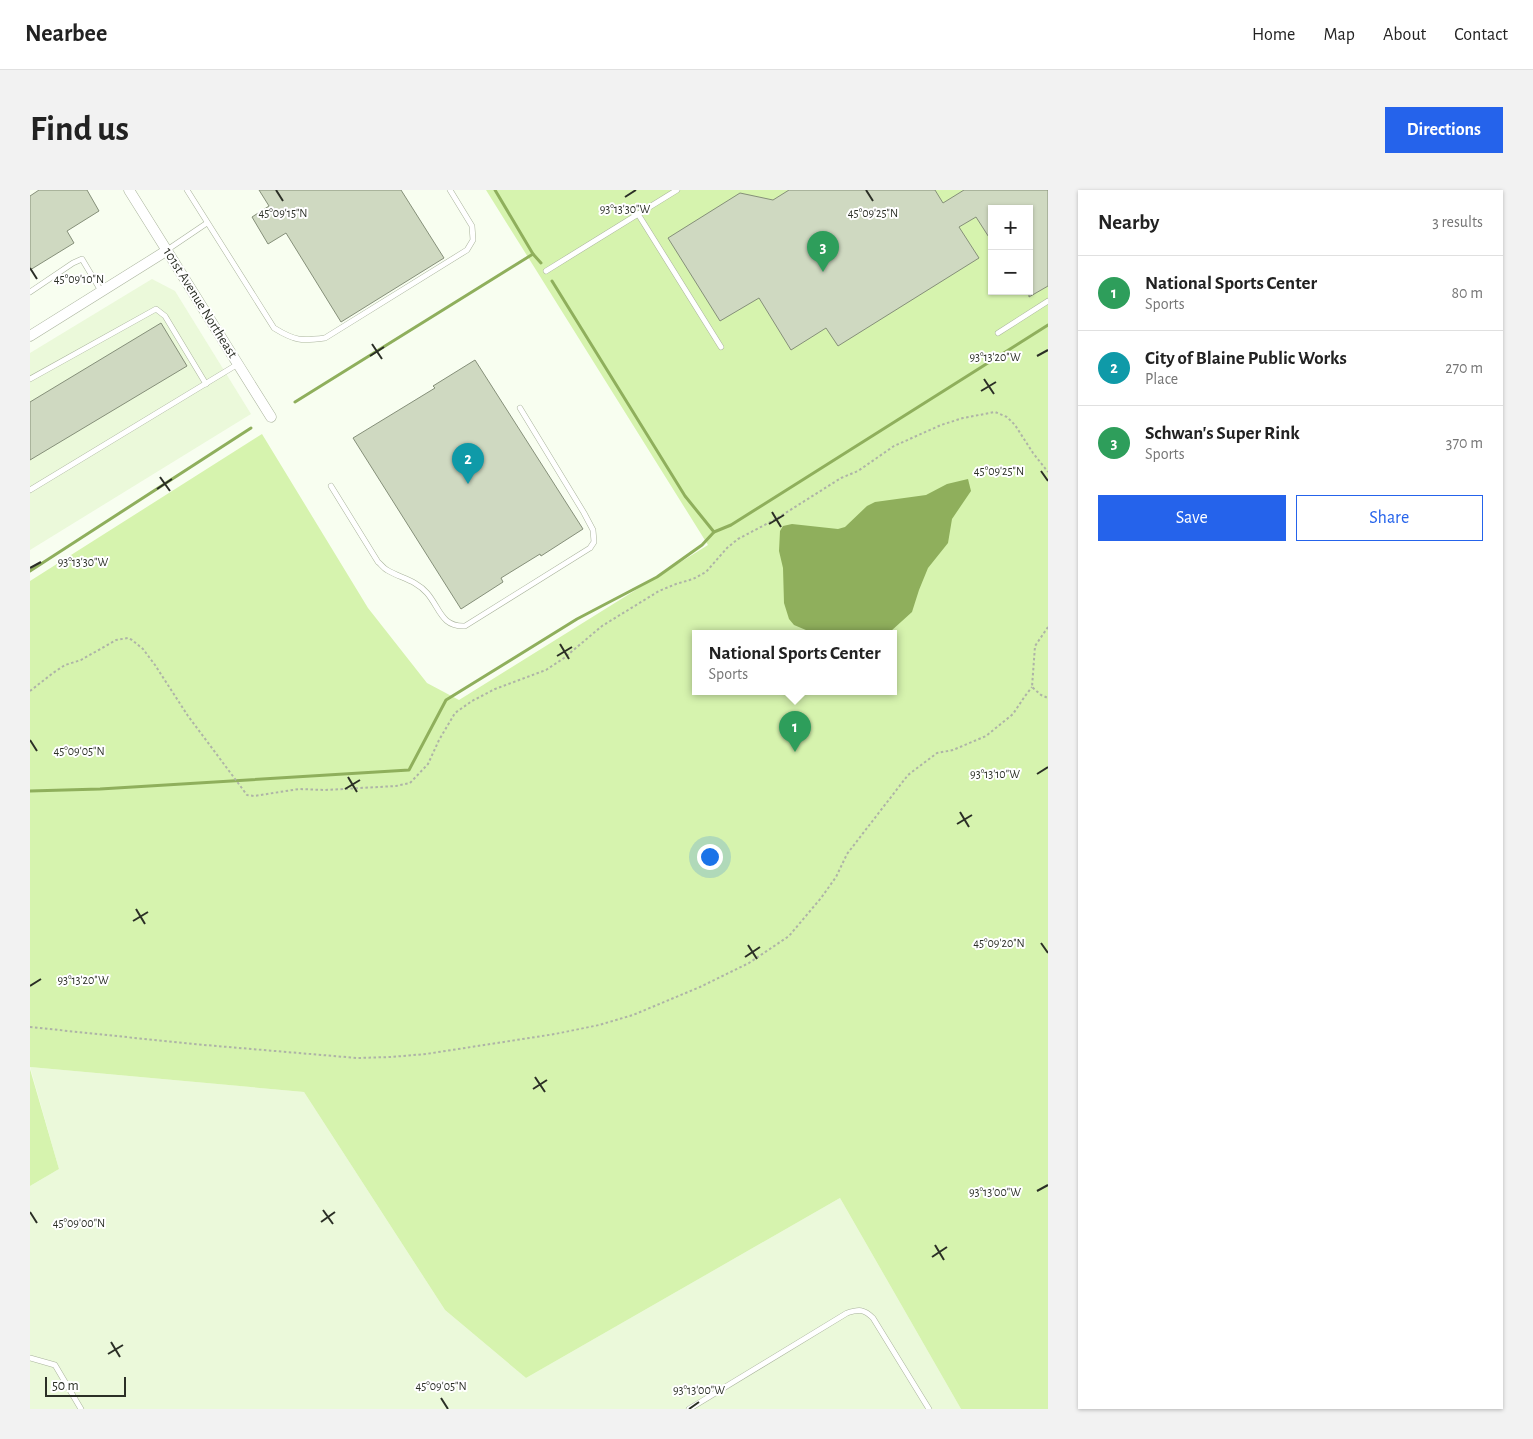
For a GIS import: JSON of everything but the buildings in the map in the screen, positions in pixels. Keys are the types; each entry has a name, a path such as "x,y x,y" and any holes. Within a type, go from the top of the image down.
{"street":[{"name":"101st Avenue Northeast","path":"129,190 271,417"},
{"path":"30,336 166,250"}],"lane":[{"path":"186,190 274,328 288,337 303,341 325,338 466,250 473,240 472,226 450,190"},
{"path":"546,271 676,190"},
{"path":"638,214 721,347"},
{"path":"166,250 207,223"},
{"path":"30,292 73,263 82,260 101,291"},
{"path":"998,333 1048,301"},
{"path":"30,378 156,309 165,316 206,384"},
{"path":"30,490 238,364"},
{"path":"331,486 378,562 386,570 416,583 427,592 446,620 456,626 465,626 590,548 594,542 593,530 584,513 520,408"},
{"path":"690,1409 847,1313 857,1310 866,1311 873,1318 928,1409"},
{"path":"30,1358 55,1365 81,1409"}],"path":[{"path":"30,691 64,665 81,660 116,640 128,638 143,649 188,716 247,795 254,796 299,789 325,790 396,786 410,783 428,764 455,712 495,689 546,670 564,658 602,626 659,591 693,580 706,572 727,548 738,539 776,519 841,478 858,471 894,446 941,425 963,418 995,412 1007,417 1015,425 1048,472"},
{"path":"30,1027 193,1044 357,1058 426,1054 555,1034 633,1015 749,963 789,936 821,898 836,877 847,854 908,775 937,753 953,750 986,736 1013,714 1032,687 1034,646 1048,627"},
{"path":"1032,687 1040,695 1048,698"}],"shaded area":[{"path":"486,190 1048,190 1048,1409 961,1409 840,1198 526,1378 445,1310 304,1092 30,1067 30,581 262,434 368,608 427,683 459,700 708,545"},
{"path":"152,279 175,291 251,414 30,550 30,353"},
{"path":"968,479 971,491 952,519 948,543 928,568 912,612 892,630 806,630 794,625 789,619 784,603 783,568 779,551 780,531 783,526 792,524 838,529 845,527 867,506 875,502 926,495 947,484"},
{"path":"30,1067 304,1092 445,1310 526,1378 840,1198 961,1409 30,1409 30,1186 59,1169"},
{"path":"30,1069 59,1169 30,1186"}],"waterway":[{"path":"495,190 533,254 541,263"},
{"path":"295,402 533,254"},
{"path":"552,281 685,496 714,532 731,525 1048,325"},
{"path":"30,571 251,428"},
{"path":"30,791 100,789 409,770 446,700 577,619 657,577 702,545 714,532"}],"place":[{"name":"Schwan's Super Rink","path":"823,272"},
{"name":"City of Blaine Public Works","path":"468,484"},
{"name":"National Sports Center","path":"795,752"}]}
